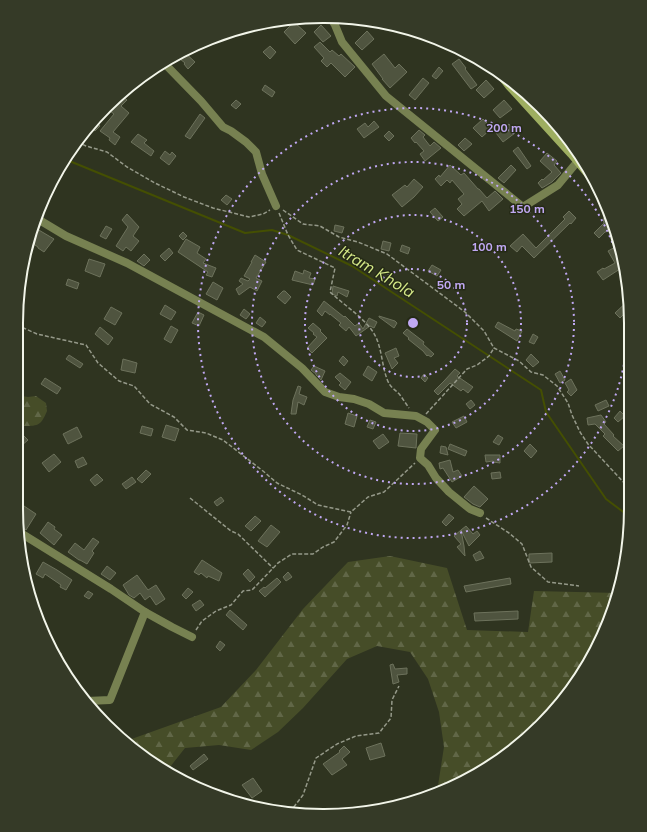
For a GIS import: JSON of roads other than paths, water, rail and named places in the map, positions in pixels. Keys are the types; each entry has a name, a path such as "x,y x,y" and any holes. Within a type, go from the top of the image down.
{"main road":[{"path":"527,103 571,154"}],"street":[{"path":"334,24 342,42 386,96 523,206 558,185 577,162"},
{"path":"168,67 201,101 223,127 246,142 256,152 262,174 276,206"},
{"path":"41,221 66,236 126,263 264,337 302,368 325,392 369,404 384,413 416,416 427,422 435,430 422,449 420,458 428,465 436,478 449,492 470,509 480,513"},
{"path":"25,536 145,612 192,637"},
{"path":"93,701 110,700 145,612"}],"waterway":[{"name":"Itram Khola","path":"71,162 245,233 272,230 288,235 352,266 541,390 546,412 606,499 624,512"}]}
